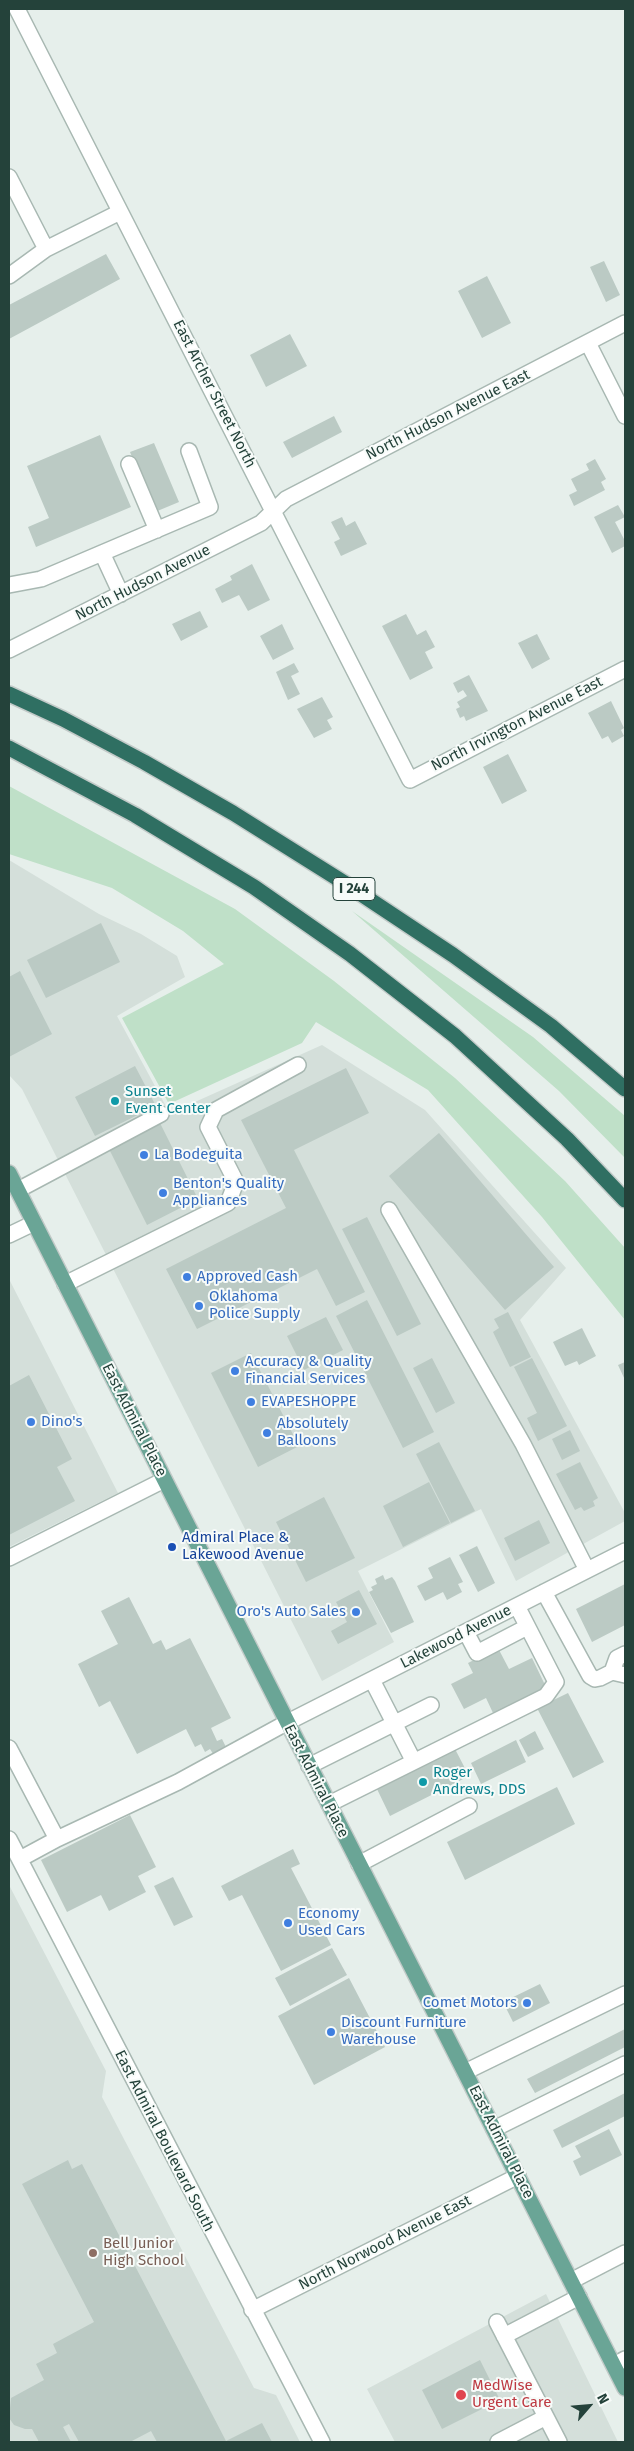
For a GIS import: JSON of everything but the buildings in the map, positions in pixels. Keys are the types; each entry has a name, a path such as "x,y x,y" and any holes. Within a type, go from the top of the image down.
{"highway":[{"name":"I 244","path":"9,694 63,719 232,813 343,882 453,955 551,1026 625,1089"},
{"path":"9,748 60,773 152,825 254,887 350,954 455,1036 567,1139 625,1200"}],"main road":[{"name":"East Admiral Place","path":"9,1173 286,1723 579,2297 619,2362 625,2388"}],"street":[{"name":"East Archer Street North","path":"17,9 410,780"},
{"path":"9,177 46,249"},
{"path":"9,276 46,249 120,212"},
{"name":"North Hudson Avenue East","path":"274,511 286,499 625,324"},
{"path":"588,343 625,416"},
{"path":"9,585 41,579 210,507 189,451"},
{"path":"130,464 157,530"},
{"name":"North Hudson Avenue","path":"9,650 262,523 274,511"},
{"path":"102,553 121,594"},
{"name":"North Irvington Avenue East","path":"410,780 625,669"},
{"path":"65,1284 228,1203 236,1182 208,1127 216,1110 298,1065"},
{"path":"18,1190 162,1114"},
{"path":"389,1210 523,1444 587,1570"},
{"path":"9,1235 34,1222"},
{"path":"9,1558 164,1480"},
{"name":"Lakewood Avenue","path":"20,1859 57,1839 178,1782 286,1723 625,1551"},
{"path":"544,1592 590,1676 595,1679 619,1673 616,1658 625,1654"},
{"path":"329,1804 413,1760 546,1696 556,1682 517,1606"},
{"path":"466,1632 477,1653 527,1627"},
{"path":"372,1680 413,1760"},
{"path":"309,1766 431,1705"},
{"path":"9,1748 57,1839"},
{"path":"359,1864 469,1806"},
{"name":"East Admiral Boulevard South","path":"9,1839 322,2442"},
{"path":"465,2072 625,1994"},
{"path":"494,2129 625,2064"},
{"name":"North Norwood Avenue East","path":"252,2310 518,2176"},
{"path":"571,2281 625,2253"},
{"path":"559,2442 501,2329 579,2297"},
{"path":"498,2442 546,2417"}],"shaded area":[{"path":"9,860 99,914 141,934 177,956 185,977 117,1016 168,1110 177,1110 322,1045 425,1110 566,1268 520,1320 625,1513 625,1521 516,1581 481,1509 358,1571 394,1642 322,1681 22,1089 9,1075"},
{"path":"9,1279 118,1493 9,1547"},
{"path":"9,1885 106,2071 102,2097 254,2388 276,2395 300,2442 9,2442"},
{"path":"546,2294 618,2442 395,2442 367,2389"}],"green space":[{"path":"9,786 235,909 334,981 455,1078 565,1181 625,1248 625,1320 542,1217 428,1090 316,1022 302,1043 169,1104 122,1018 224,964 183,931 112,888 9,854"},
{"path":"352,911 533,1037 625,1116 625,1158 559,1091"}],"place":[{"name":"Sunset Event Center","path":"115,1101"},
{"name":"La Bodeguita","path":"144,1155"},
{"name":"Benton's Quality Appliances","path":"163,1193"},
{"name":"Approved Cash","path":"187,1277"},
{"name":"Oklahoma Police Supply","path":"199,1306"},
{"name":"Accuracy & Quality Financial Services","path":"235,1371"},
{"name":"EVAPESHOPPE","path":"251,1402"},
{"name":"Dino's","path":"31,1422"},
{"name":"Absolutely Balloons","path":"267,1433"},
{"name":"Admiral Place & Lakewood Avenue","path":"172,1547"},
{"name":"Oro's Auto Sales","path":"356,1612"},
{"name":"Roger Andrews, DDS","path":"423,1782"},
{"name":"Economy Used Cars","path":"288,1923"},
{"name":"Comet Motors","path":"527,2003"},
{"name":"Discount Furniture Warehouse","path":"331,2032"},
{"name":"Bell Junior High School","path":"93,2253"},
{"name":"MedWise Urgent Care","path":"461,2395"}]}
